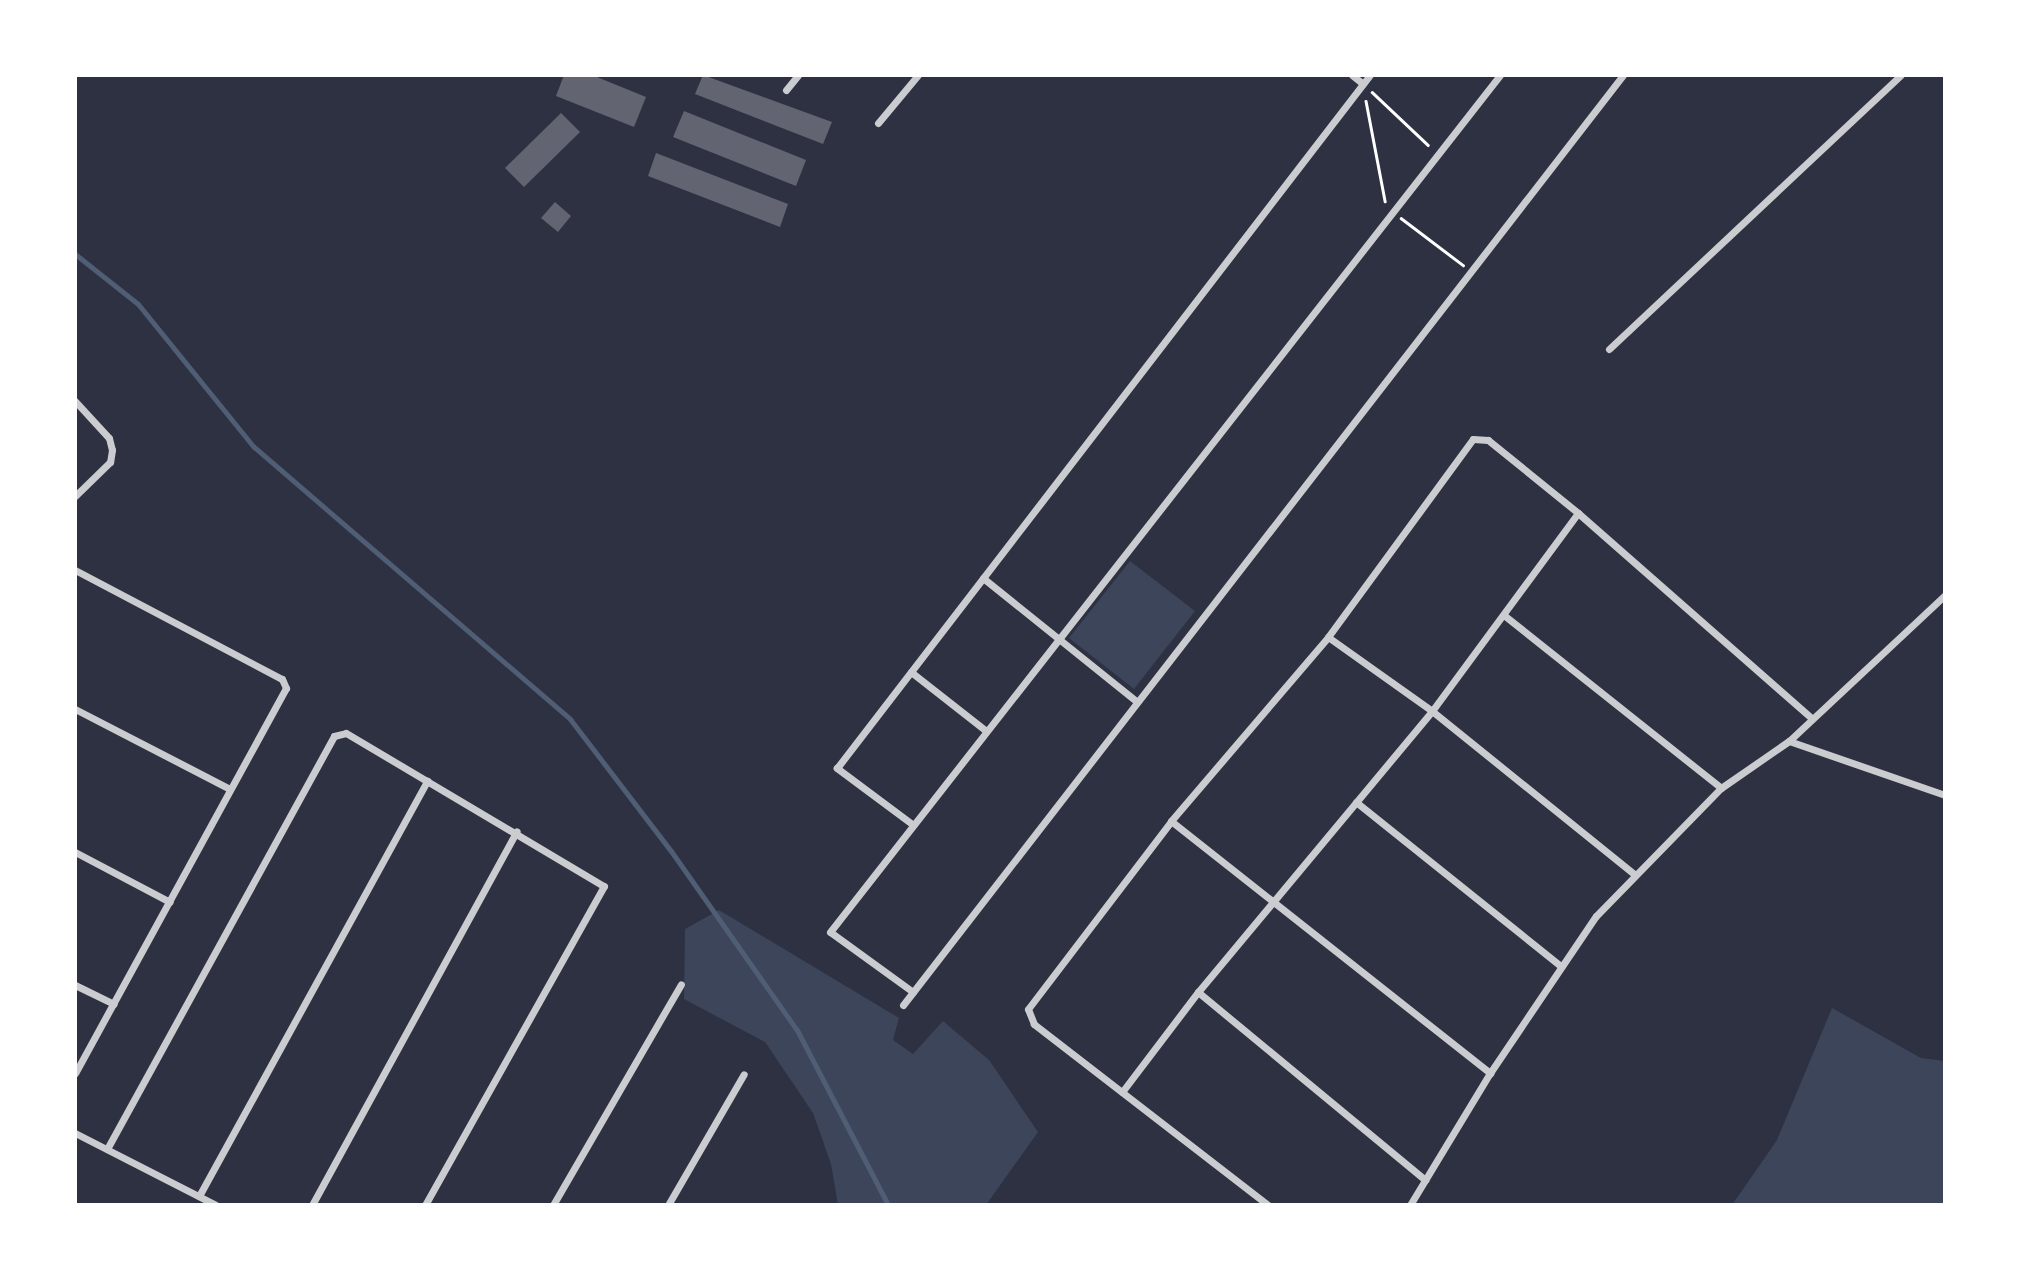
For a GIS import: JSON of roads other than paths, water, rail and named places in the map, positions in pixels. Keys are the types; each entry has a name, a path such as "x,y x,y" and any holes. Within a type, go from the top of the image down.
{"street":[{"path":"786,90 798,75"},
{"path":"878,123 918,75"},
{"path":"1352,75 1363,84"},
{"path":"912,824 837,768 1370,75"},
{"path":"913,992 830,932 985,730 1500,75"},
{"path":"903,1005 1623,75"},
{"path":"1609,349 1901,75"},
{"path":"75,401 109,438 110,462 75,496"},
{"path":"1266,1204 1034,1024 1028,1009 1171,821 1328,636 1473,439 1488,440 1578,513 1810,717"},
{"path":"1122,1092 1198,992 1432,711 1505,616 1578,513"},
{"path":"75,570 286,682 170,902 75,1073"},
{"path":"983,578 1136,701"},
{"path":"1410,1205 1490,1073 1595,916 1721,788 1789,741 1810,717 1945,595"},
{"path":"1505,616 1721,788"},
{"path":"1328,636 1432,711 1634,874"},
{"path":"911,672 985,730"},
{"path":"75,709 230,789"},
{"path":"107,1149 339,732 517,831 600,882 604,892 425,1205"},
{"path":"1789,741 1945,795"},
{"path":"199,1196 427,781"},
{"path":"1356,802 1561,966"},
{"path":"1171,821 1490,1073"},
{"path":"312,1205 517,831"},
{"path":"75,852 170,902"},
{"path":"553,1205 681,984"},
{"path":"75,985 114,1004"},
{"path":"1198,992 1425,1180"},
{"path":"668,1205 744,1074"},
{"path":"75,1133 216,1205"}],"waterway":[{"path":"75,254 138,304 254,447 570,719 671,851 797,1030 888,1205"}]}
